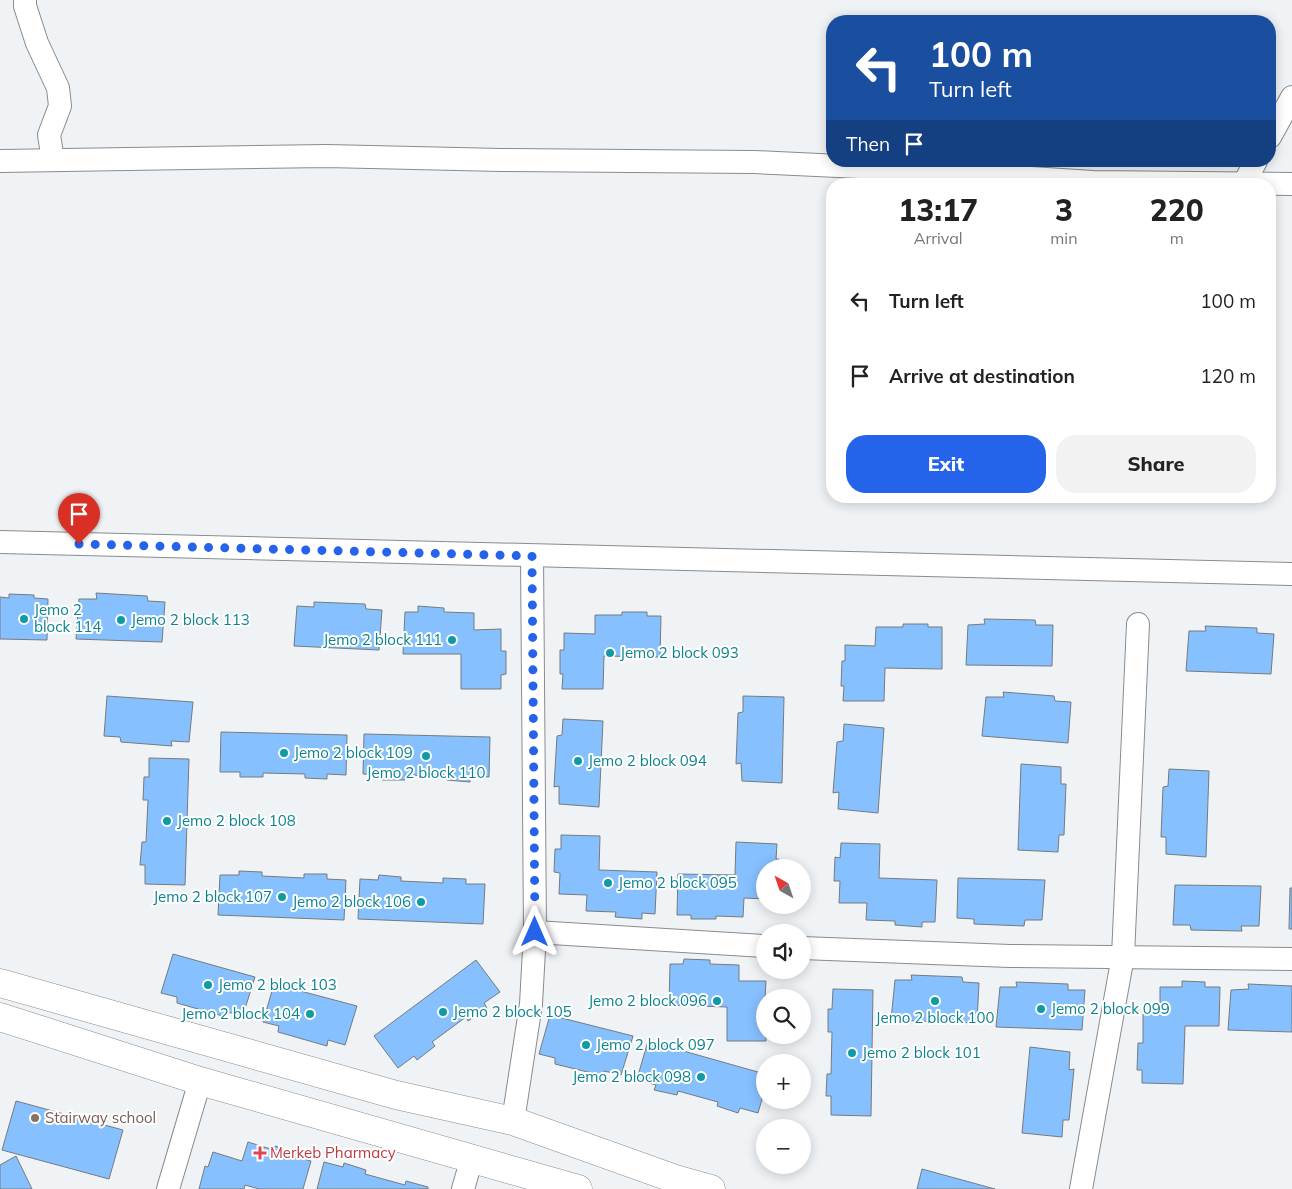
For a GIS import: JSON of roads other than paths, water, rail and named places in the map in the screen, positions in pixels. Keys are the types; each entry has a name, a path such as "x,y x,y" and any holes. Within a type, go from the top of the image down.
{"street":[{"path":"25,0 25,6 37,44 58,88 60,106 49,135 53,160"},
{"path":"1276,126 1292,97"},
{"path":"0,161 327,156 501,160 754,162 826,165"},
{"path":"860,167 1032,178"},
{"path":"1246,178 1253,167"},
{"path":"1276,183 1292,184"},
{"path":"0,542 1292,574"},
{"path":"513,1121 531,1004 535,932 532,556"},
{"path":"1081,1189 1123,956 1138,624"},
{"path":"535,932 756,945"},
{"path":"811,948 1010,956 1292,959"},
{"path":"0,983 396,1094 513,1121 673,1184 710,1189"},
{"path":"0,1017 200,1081 578,1189"},
{"path":"168,1189 200,1081"},
{"path":"463,1189 472,1158"}],"place":[{"name":"Jemo 2 block 114","path":"24,619"},
{"name":"Jemo 2 block 113","path":"121,620"},
{"name":"Jemo 2 block 111","path":"452,640"},
{"name":"Jemo 2 block 093","path":"610,653"},
{"name":"Jemo 2 block 109","path":"284,753"},
{"name":"Jemo 2 block 110","path":"426,756"},
{"name":"Jemo 2 block 094","path":"578,761"},
{"name":"Jemo 2 block 108","path":"167,821"},
{"name":"Jemo 2 block 095","path":"608,883"},
{"name":"Jemo 2 block 107","path":"282,897"},
{"name":"Jemo 2 block 106","path":"421,902"},
{"name":"Jemo 2 block 103","path":"208,985"},
{"name":"Jemo 2 block 096","path":"717,1001"},
{"name":"Jemo 2 block 100","path":"935,1001"},
{"name":"Jemo 2 block 099","path":"1041,1009"},
{"name":"Jemo 2 block 105","path":"443,1012"},
{"name":"Jemo 2 block 104","path":"310,1014"},
{"name":"Jemo 2 block 097","path":"586,1045"},
{"name":"Jemo 2 block 101","path":"852,1053"},
{"name":"Jemo 2 block 098","path":"701,1077"},
{"name":"Stairway school","path":"35,1118"},
{"name":"Merkeb Pharmacy","path":"260,1153"}]}
